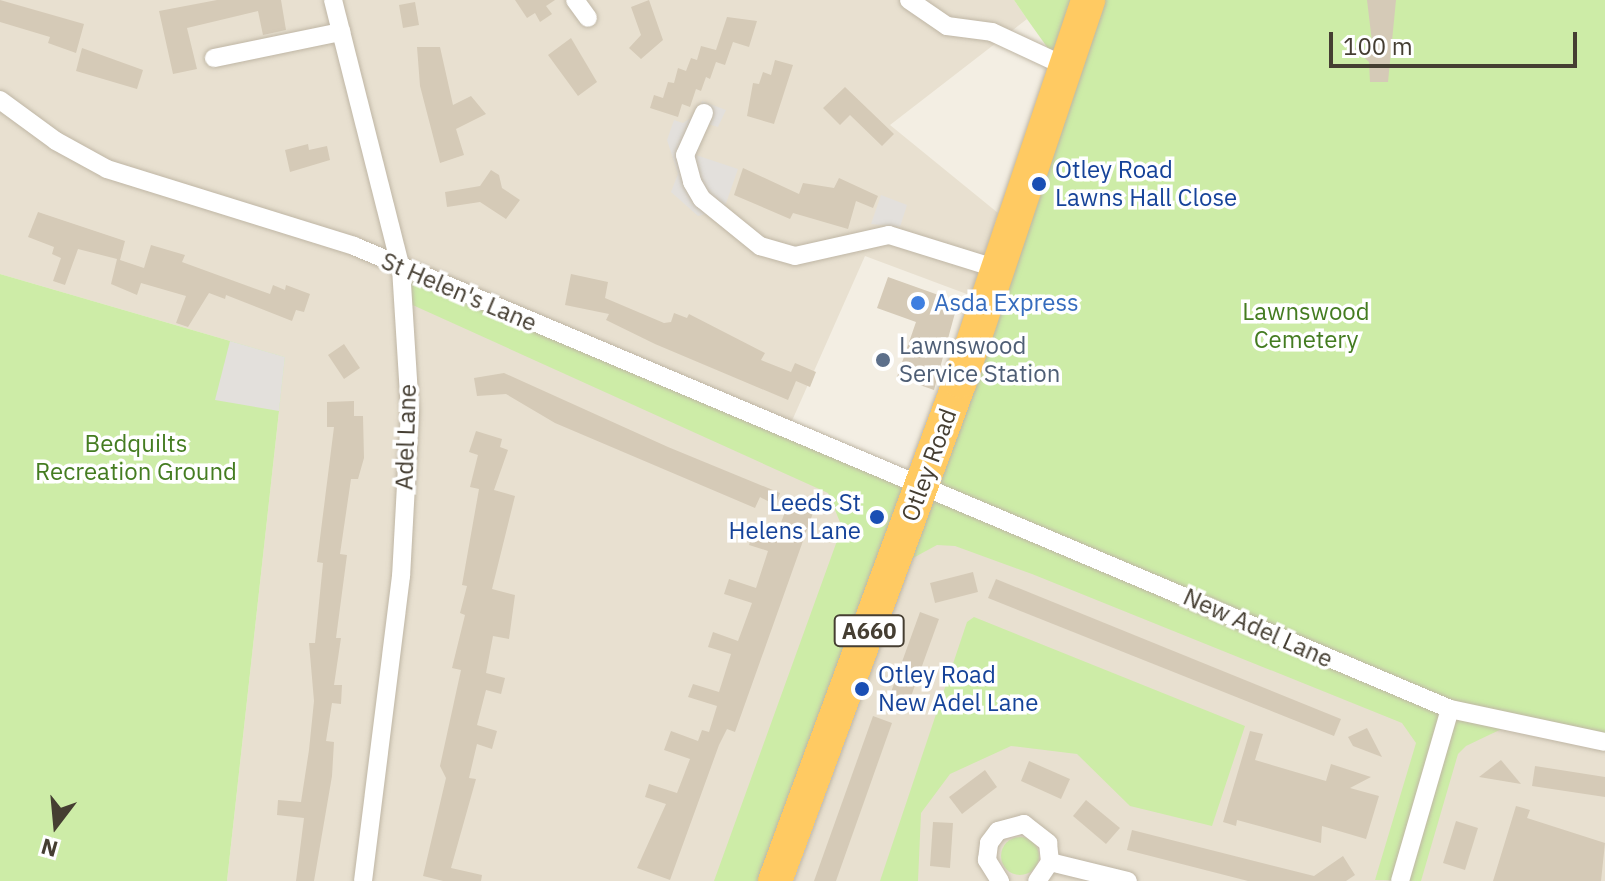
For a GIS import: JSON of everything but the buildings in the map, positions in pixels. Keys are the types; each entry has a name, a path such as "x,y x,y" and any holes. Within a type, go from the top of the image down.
{"highway":[{"name":"Otley Road","path":"775,881 920,487 1088,0"}],"street":[{"name":"Adel Lane","path":"333,0 401,268 410,411 401,576 363,881"},
{"path":"575,0 588,18"},
{"path":"909,0 947,26 992,32 1065,66"},
{"path":"214,58 341,32"},
{"name":"St Helen's Lane","path":"0,100 56,141 107,169 354,246 920,487"},
{"path":"704,113 685,155 692,182 702,199 760,246 795,256 889,235 995,268"},
{"name":"New Adel Lane","path":"920,487 1450,709 1605,742"},
{"path":"1400,881 1450,709"},
{"path":"1000,881 987,860 987,849 998,831 1013,824 1024,824 1044,836 1050,862 1037,881"},
{"path":"1050,862 1128,881"}],"shaded area":[{"path":"0,0 1014,0 1027,19 890,125 998,213 972,296 865,256 791,423 904,472 759,881 227,881 285,357 0,274"},
{"path":"702,101 726,110 718,127 708,124 696,155 738,169 724,209 698,216 671,192 678,174 667,140 674,120 683,123 698,113"},
{"path":"881,195 907,205 900,227 871,224"},
{"path":"230,341 285,357 279,411 215,400"},
{"path":"935,494 1605,742 1605,881 794,881"}],"green space":[{"path":"1014,0 1079,0 1057,61 1027,19"},
{"name":"Lawnswood Cemetery","path":"1102,0 1605,0 1605,742 1512,724 1466,746 1458,754 1421,881 1375,880 1416,743 1402,723 1032,574 955,546 937,545 891,570 775,881 714,881 842,527 828,493 406,302 401,268 935,493"},
{"name":"Bedquilts Recreation Ground","path":"0,274 285,357 227,881 0,881"},
{"path":"974,617 1245,726 1212,826 1130,806 1077,754 1011,746 950,774 921,813 918,881 880,881 967,622"},
{"path":"1020,837 1034,842 1039,856 1034,870 1020,875 1006,870 1001,856 1006,842"}],"place":[{"name":"Otley Road Lawns Hall Close","path":"1039,184"},
{"name":"Asda Express","path":"918,303"},
{"name":"Lawnswood Service Station","path":"883,360"},
{"name":"Leeds St Helens Lane","path":"877,517"},
{"name":"Otley Road New Adel Lane","path":"862,689"}]}
